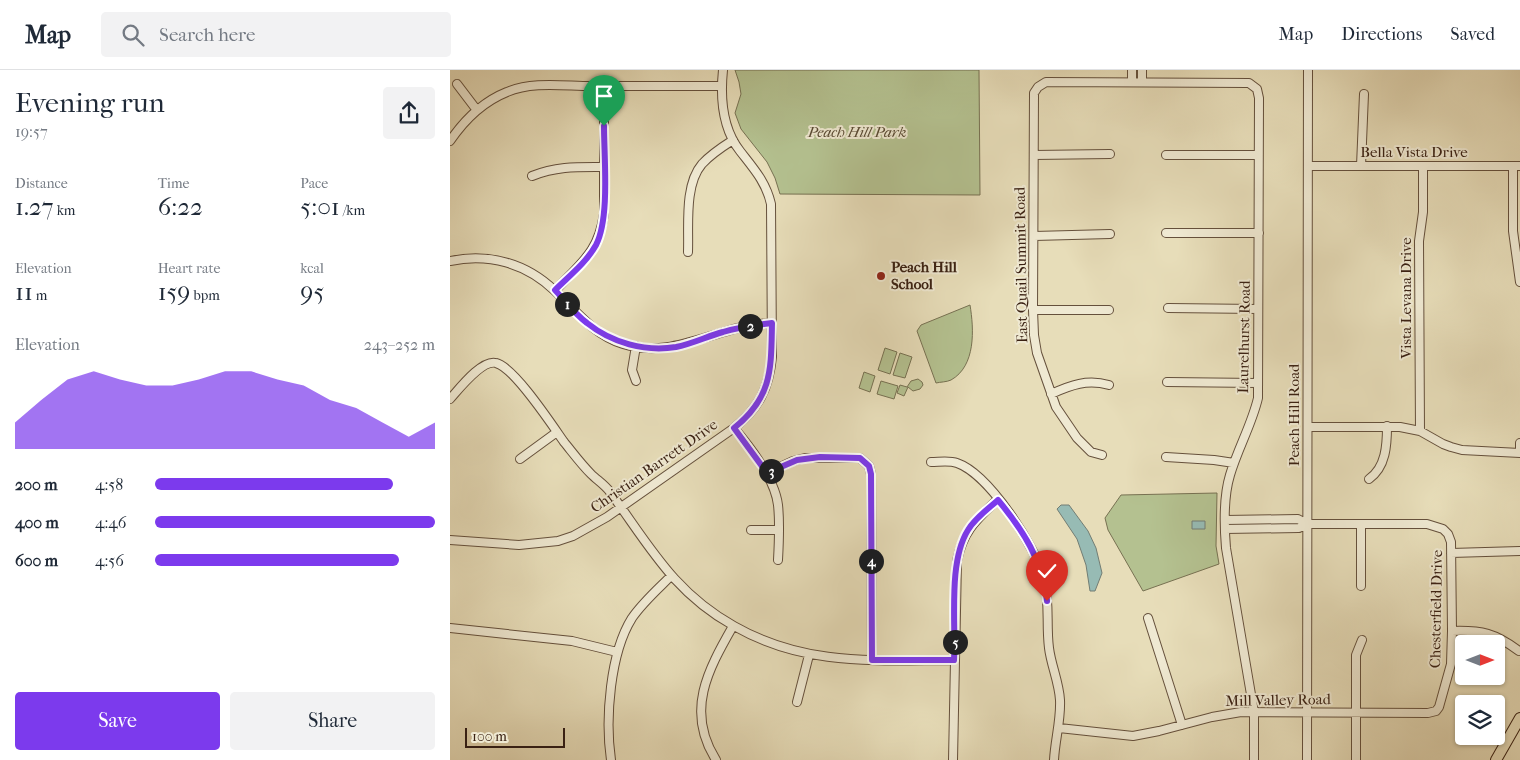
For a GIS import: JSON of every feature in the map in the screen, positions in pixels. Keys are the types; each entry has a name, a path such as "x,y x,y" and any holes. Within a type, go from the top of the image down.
{"main road":[{"path":"1496,760 1520,718"},
{"path":"1502,760 1520,727"}],"street":[{"name":"Christian Barrett Drive","path":"450,540 519,545 558,541 588,529 621,508 734,428 754,408 766,389 770,374 772,323 771,204 768,192 761,178 733,140 724,116 723,70"},
{"path":"1132,70 1132,82 1142,82 1142,70"},
{"name":"Peach Hill Road","path":"1307,760 1308,70"},
{"name":"East Quail Summit Road","path":"1102,455 1090,452 1077,438 1060,414 1041,367 1035,345 1034,98 1036,90 1042,84 1066,81 1132,82"},
{"name":"Laurelhurst Road","path":"1142,82 1242,81 1255,86 1259,98 1258,398 1255,411 1226,488 1225,520 1226,548 1254,712 1254,760"},
{"path":"458,84 476,109"},
{"path":"555,290 585,261 599,237 604,214 604,86"},
{"path":"450,141 457,130 476,109 508,91 524,87 722,86"},
{"path":"1361,166 1364,94"},
{"path":"688,252 691,186 696,173 714,153 733,140"},
{"path":"1034,155 1110,154"},
{"path":"1166,155 1258,155"},
{"name":"Bella Vista Drive","path":"1308,166 1517,166"},
{"path":"1517,166 1513,231 1520,282"},
{"path":"532,176 562,167 604,167"},
{"name":"Vista Levana Drive","path":"1420,431 1419,241 1423,212 1423,167"},
{"path":"1166,233 1259,233"},
{"path":"1034,236 1110,234"},
{"path":"450,261 480,259 500,260 514,264 531,272 555,290 588,324 618,342 636,346 676,347 733,329 772,323"},
{"path":"1168,308 1258,309"},
{"path":"1034,310 1109,310"},
{"path":"636,346 632,370 636,381"},
{"path":"450,399 486,364 497,363 504,367 526,391 579,461 608,490 654,556 671,576 691,596 733,626 774,645 809,655 872,660 954,660"},
{"path":"1051,394 1078,383 1098,382 1109,385"},
{"path":"1167,382 1258,383"},
{"path":"1370,479 1380,469 1383,460 1387,426"},
{"path":"1308,427 1400,426 1420,431 1443,444 1462,450 1520,453 1520,443"},
{"path":"734,428 767,473 775,493 778,505 778,560"},
{"path":"520,460 557,432"},
{"path":"767,473 793,461 820,457 860,458 869,466 871,474 872,660"},
{"path":"1166,457 1234,463"},
{"path":"931,462 950,461 966,467 985,483 1032,549 1044,578 1049,648 1060,692 1059,728 1054,760"},
{"path":"953,760 956,572 960,547 974,521 998,500"},
{"path":"1225,520 1298,519 1307,524"},
{"path":"1225,529 1299,528 1307,524 1361,524 1361,586"},
{"name":"Chesterfield Drive","path":"1361,524 1427,524 1438,526 1448,534 1451,542 1452,630 1450,664 1439,707"},
{"path":"751,530 779,530"},
{"path":"1451,553 1520,551"},
{"path":"611,760 608,729 617,652 622,637 635,614 648,598 671,576"},
{"path":"1148,618 1182,725"},
{"path":"716,760 705,736 701,706 708,672 733,626"},
{"path":"450,628 572,641 617,652"},
{"path":"1452,630 1488,632 1502,638 1519,651"},
{"path":"1356,760 1356,655 1362,640"},
{"path":"797,702 809,655"},
{"name":"Mill Valley Road","path":"1059,728 1133,736 1233,712 1428,714 1436,711 1439,707"}],"green space":[{"name":"Peach Hill Park","path":"735,70 979,70 980,195 780,194 767,162 741,129 735,113 741,94"},
{"path":"970,305 972,336 969,356 965,366 951,380 936,383 917,331 921,325"},
{"path":"885,348 897,352 890,374 878,370"},
{"path":"900,353 912,357 905,378 893,375"},
{"path":"864,372 875,376 870,392 859,388"},
{"path":"918,379 923,385 920,389 913,391 908,387 904,396 897,393 900,385 907,387 911,381"},
{"path":"881,381 898,386 894,399 877,394"},
{"path":"1217,493 1216,546 1219,564 1143,591 1108,530 1105,518 1121,495"}],"water":[{"path":"1061,505 1069,505 1088,531 1096,548 1102,573 1095,591 1090,591 1086,565 1077,539 1057,509"},
{"path":"1192,521 1205,521 1205,529 1192,529"}],"place":[{"name":"Peach Hill School","path":"881,276"}],"route":[{"path":"604,126 604,214 602,228 595,246 585,261 555,290 582,320 596,330 623,344 636,346 676,347 733,329 772,323 772,357 766,389 754,408 734,428 767,473 793,461 805,458 853,457 860,458 869,466 871,470 872,660 954,660 956,572 960,547 974,521 998,500 1032,549 1044,578 1047,601"}]}
